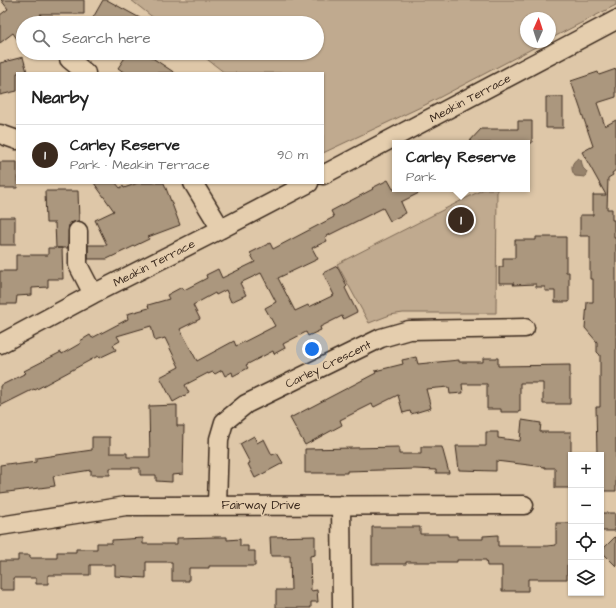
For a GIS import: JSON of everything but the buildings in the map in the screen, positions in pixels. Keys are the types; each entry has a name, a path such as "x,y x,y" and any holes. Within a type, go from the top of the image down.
{"street":[{"name":"Meakin Terrace","path":"324,175 616,20"},
{"path":"70,60 85,72"},
{"path":"0,134 16,140"},
{"path":"193,184 221,229"},
{"name":"Meakin Terrace","path":"0,344 93,294 307,184"},
{"path":"78,232 78,265 93,294"},
{"name":"Carley Crescent","path":"217,505 219,439 224,422 246,404 381,338 409,330 525,328"},
{"path":"341,505 342,608"},
{"name":"Fairway Drive","path":"0,526 126,506 524,505"}],"shaded area":[{"path":"131,0 616,0 616,5 556,36 556,12 520,12 520,48 534,48 425,105 324,153 324,72 224,72 208,60 324,60 324,16 151,16"},
{"path":"578,158 581,160 583,168 587,172 585,177 575,176 572,171 572,166"},
{"path":"478,192 497,192 496,313 403,313 390,315 369,323 337,264"}],"place":[{"name":"Carley Reserve","path":"461,220"}]}
